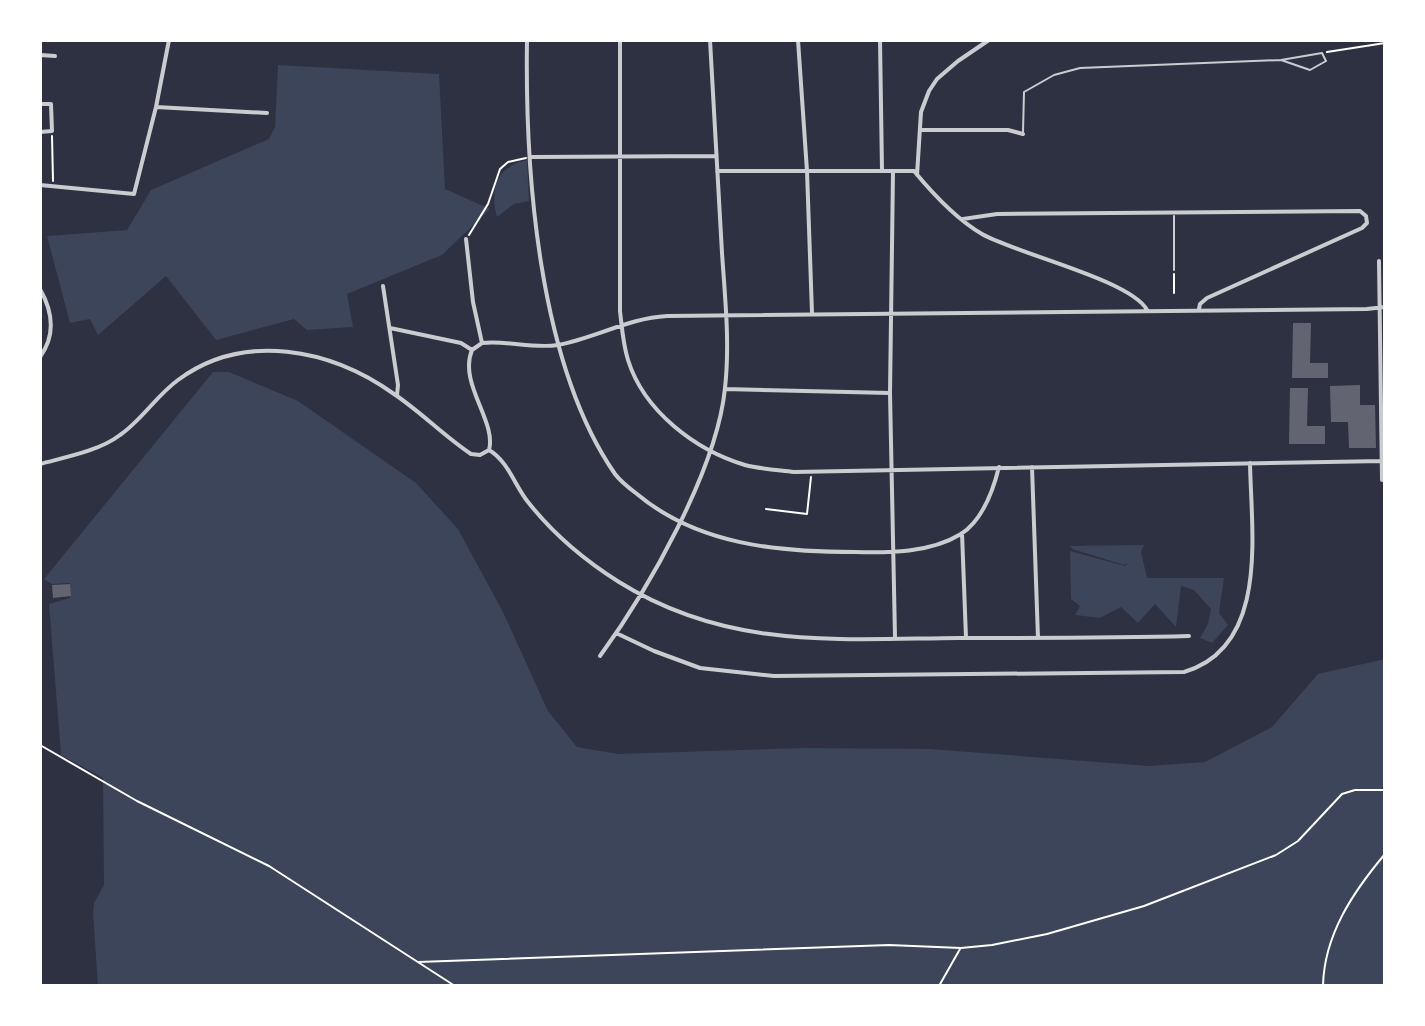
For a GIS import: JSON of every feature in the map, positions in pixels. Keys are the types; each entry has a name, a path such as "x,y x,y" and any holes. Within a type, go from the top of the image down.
{"street":[{"path":"40,185 134,194 169,40"},
{"path":"527,40 537,238 559,345 598,448 618,478 679,523 734,541 783,551 894,553 925,547 962,533 980,514 993,491 999,467"},
{"path":"620,40 622,327 629,363 638,384 652,404 666,419 710,451 747,465 794,472 1383,461"},
{"path":"600,656 641,594 679,523 710,451 725,389 726,316 710,40"},
{"path":"798,40 812,314"},
{"path":"880,40 882,171"},
{"path":"917,175 921,112 937,79 989,40"},
{"path":"40,55 55,56"},
{"path":"40,104 51,104 52,131 40,132"},
{"path":"156,107 267,113"},
{"path":"922,130 1008,130 1023,134"},
{"path":"531,157 717,156"},
{"path":"717,171 914,171 934,194 979,232 1005,246 1119,288 1144,303 1148,311"},
{"path":"893,172 890,393 895,638"},
{"path":"963,219 997,214 1360,211 1367,219 1362,228 1207,298 1199,309"},
{"path":"466,239 473,302 482,343"},
{"path":"1379,261 1383,307 1382,480"},
{"path":"383,286 397,395"},
{"path":"40,289 52,322 52,331 40,357"},
{"path":"489,450 491,436 468,359 472,350 482,343 540,347 559,345 656,317 1383,307"},
{"path":"390,328 461,343 472,350"},
{"path":"40,464 112,441 190,372 227,355 281,350 349,367 397,395 471,454 480,455 489,450"},
{"path":"725,389 890,393"},
{"path":"489,450 500,457 528,502 572,548 593,565 673,612 741,631 822,639 1189,636"},
{"path":"616,633 700,668 774,676 1184,672 1204,663 1219,651 1241,621 1251,576 1250,463"},
{"path":"1032,467 1038,638"},
{"path":"962,533 966,638"}],"lane":[{"path":"1023,134 1024,92 1054,75 1080,68 1281,60 1322,53 1326,61 1310,70 1281,60"},
{"path":"1174,214 1174,270"}],"path":[{"path":"1322,53 1385,43"},
{"path":"52,131 54,187"},
{"path":"466,239 488,204 500,169 508,162 531,157"},
{"path":"1174,270 1174,293"},
{"path":"766,509 807,514 811,472"},
{"path":"40,745 137,801 269,866 455,986"},
{"path":"418,962 889,945 961,948 992,945 1047,934 1144,906 1234,874 1298,841 1342,794 1355,790 1385,790"},
{"path":"1323,986 1323,963 1338,921 1360,883 1385,854"},
{"path":"939,986 961,948"}],"shaded area":[{"path":"278,65 439,74 445,189 490,209 442,255 347,294 353,327 307,330 294,319 216,340 166,276 98,335 90,319 70,323 47,236 127,230 151,190 269,139 275,127"},
{"path":"527,160 529,201 514,204 497,217 494,197 498,180 509,168"},
{"path":"213,372 229,372 298,401 416,483 458,529 503,612 548,711 577,747 618,754 802,748 930,749 1149,766 1205,762 1272,727 1318,674 1385,659 1385,986 98,986 93,914 94,903 104,885 103,778 61,755 49,604 70,598 70,583 52,584 44,579"},
{"path":"1144,545 1141,552 1147,578 1224,578 1219,613 1228,625 1212,643 1200,638 1208,624 1211,609 1194,590 1181,586 1176,627 1155,604 1138,623 1121,607 1100,618 1075,615 1080,606 1071,599 1070,551 1125,566 1128,563 1124,565 1070,546"}],"building":[{"path":"1293,323 1311,323 1310,363 1328,363 1328,378 1292,378"},
{"path":"1360,385 1360,405 1375,405 1376,448 1349,448 1348,422 1331,422 1330,386"},
{"path":"1290,388 1308,388 1307,426 1325,426 1325,444 1289,444"},
{"path":"70,584 71,596 53,598 52,585"}]}
